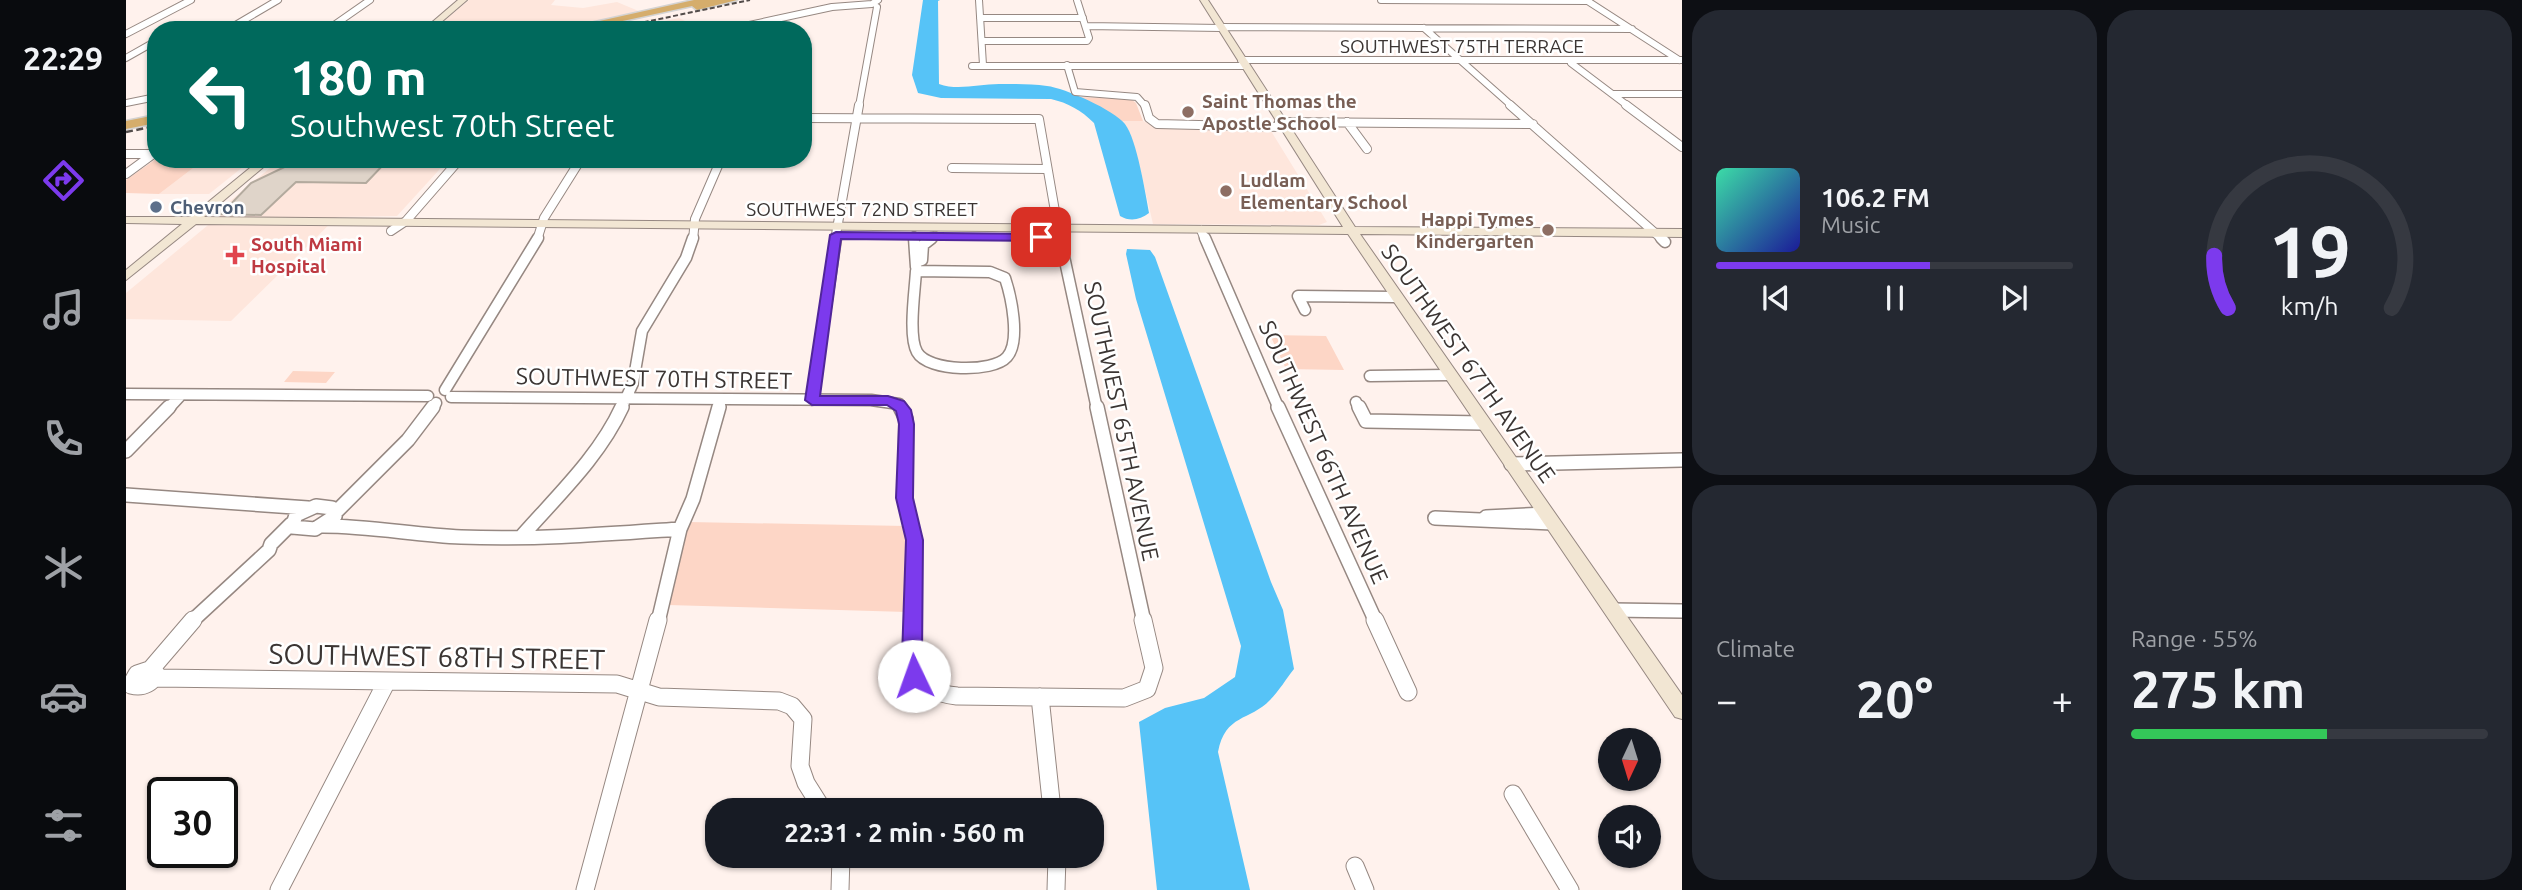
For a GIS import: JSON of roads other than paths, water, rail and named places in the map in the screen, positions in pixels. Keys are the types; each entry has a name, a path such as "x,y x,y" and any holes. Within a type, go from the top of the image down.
{"highway":[{"path":"608,21 709,0"},
{"path":"632,21 732,0"},
{"path":"126,119 147,118"},
{"path":"126,125 147,120"}],"main road":[{"path":"437,21 463,0"},
{"name":"SOUTHWEST 67TH AVENUE","path":"1204,0 1280,124 1394,297 1682,711"},
{"path":"126,276 257,168"},
{"name":"SOUTHWEST 72ND STREET","path":"126,220 406,221 541,229"},
{"name":"SOUTHWEST 72ND STREET","path":"126,229 1202,234 1682,242"},
{"name":"SOUTHWEST 72ND STREET","path":"837,231 914,236 1059,233"},
{"name":"SOUTHWEST 72ND STREET","path":"1354,236 1682,233"}],"street":[{"path":"151,21 191,0"},
{"path":"243,21 278,0"},
{"path":"340,21 370,0"},
{"path":"979,0 983,65"},
{"path":"982,41 1087,41 1089,38 1077,0"},
{"path":"1381,0 1588,1 1680,60"},
{"path":"767,21 835,6 876,4 837,231 812,400"},
{"path":"980,18 1220,27 1632,29"},
{"path":"126,34 147,23"},
{"path":"1424,28 1665,242"},
{"path":"126,34 147,34"},
{"path":"126,58 147,46"},
{"name":"SOUTHWEST 75TH TERRACE","path":"972,66 1680,60"},
{"path":"1570,62 1682,147"},
{"path":"1068,65 1076,93 1136,97 1144,102 1148,117 1154,122 1171,125 1256,126 1347,122 1533,124"},
{"path":"1612,94 1682,94"},
{"path":"126,103 147,99"},
{"path":"812,118 858,119"},
{"name":"SOUTHWEST 65TH AVENUE","path":"858,119 1039,119 1059,233 1154,674 1147,689 1134,696 1114,699 1040,697"},
{"path":"1347,122 1367,149"},
{"path":"126,154 147,153"},
{"path":"126,174 147,158"},
{"path":"391,231 406,221 451,168"},
{"path":"448,393 576,168"},
{"path":"521,537 600,447 627,398 635,375 642,331 681,267 695,230 695,219 717,168"},
{"path":"952,168 1047,169"},
{"name":"SOUTHWEST 66TH AVENUE","path":"1202,234 1408,692"},
{"path":"914,236 915,344 920,357 936,365 968,367 998,363 1009,355 1014,345 1014,334 1010,293 1004,278 996,273 916,266"},
{"path":"916,266 922,260 923,246 935,236"},
{"path":"1305,310 1298,296 1394,297"},
{"path":"1370,376 1448,375"},
{"name":"SOUTHWEST 70TH STREET","path":"126,394 432,400 436,391 627,398 880,400 899,404 906,419 905,498 914,540 912,667 922,687 945,695 1040,697"},
{"path":"126,451 180,396"},
{"path":"585,890 674,561 680,529 693,499 721,399"},
{"path":"323,526 360,485 401,447 432,400"},
{"path":"1356,402 1366,421 1482,423"},
{"path":"1511,464 1682,460"},
{"path":"269,550 271,544 291,522 314,507 360,485"},
{"path":"126,495 217,501 262,508 332,508 336,514 357,522 359,526"},
{"path":"262,508 291,522 294,528 308,530"},
{"path":"1435,518 1482,518 1502,523 1549,519"},
{"path":"153,673 201,610 269,550 308,530 323,526 359,526 442,536 521,537 680,529"},
{"path":"1612,610 1682,611"},
{"name":"SOUTHWEST 68TH STREET","path":"130,686 144,686 153,673 386,683 617,684 659,697 770,699 787,703 798,710 804,726 801,768 817,798"},
{"path":"279,890 386,683"},
{"path":"1040,697 1051,798"},
{"path":"1513,794 1570,890"},
{"path":"1354,866 1365,890"},
{"path":"840,890 841,868"},
{"path":"1056,890 1057,868"}],"water":[{"path":"923,0 940,0 939,84 954,87 999,84 1047,86 1077,95 1111,112 1125,124 1133,142 1149,213 1135,219 1120,216 1094,123 1074,108 1051,99 941,98 918,93 912,75"},
{"path":"1127,249 1150,250 1155,257 1283,610 1294,669 1270,700 1232,724 1221,740 1218,752 1250,890 1157,890 1139,722 1165,708 1204,698 1235,677 1241,646 1136,299"}],"railway":[{"path":"650,21 750,0"},
{"path":"126,132 147,128"}],"place":[{"name":"Saint Thomas the Apostle School","path":"1188,112"},
{"name":"Ludlam Elementary School","path":"1226,191"},
{"name":"Chevron","path":"156,207"},
{"name":"Happi Tymes Kindergarten","path":"1548,230"},
{"name":"South Miami Hospital","path":"235,255"}]}
